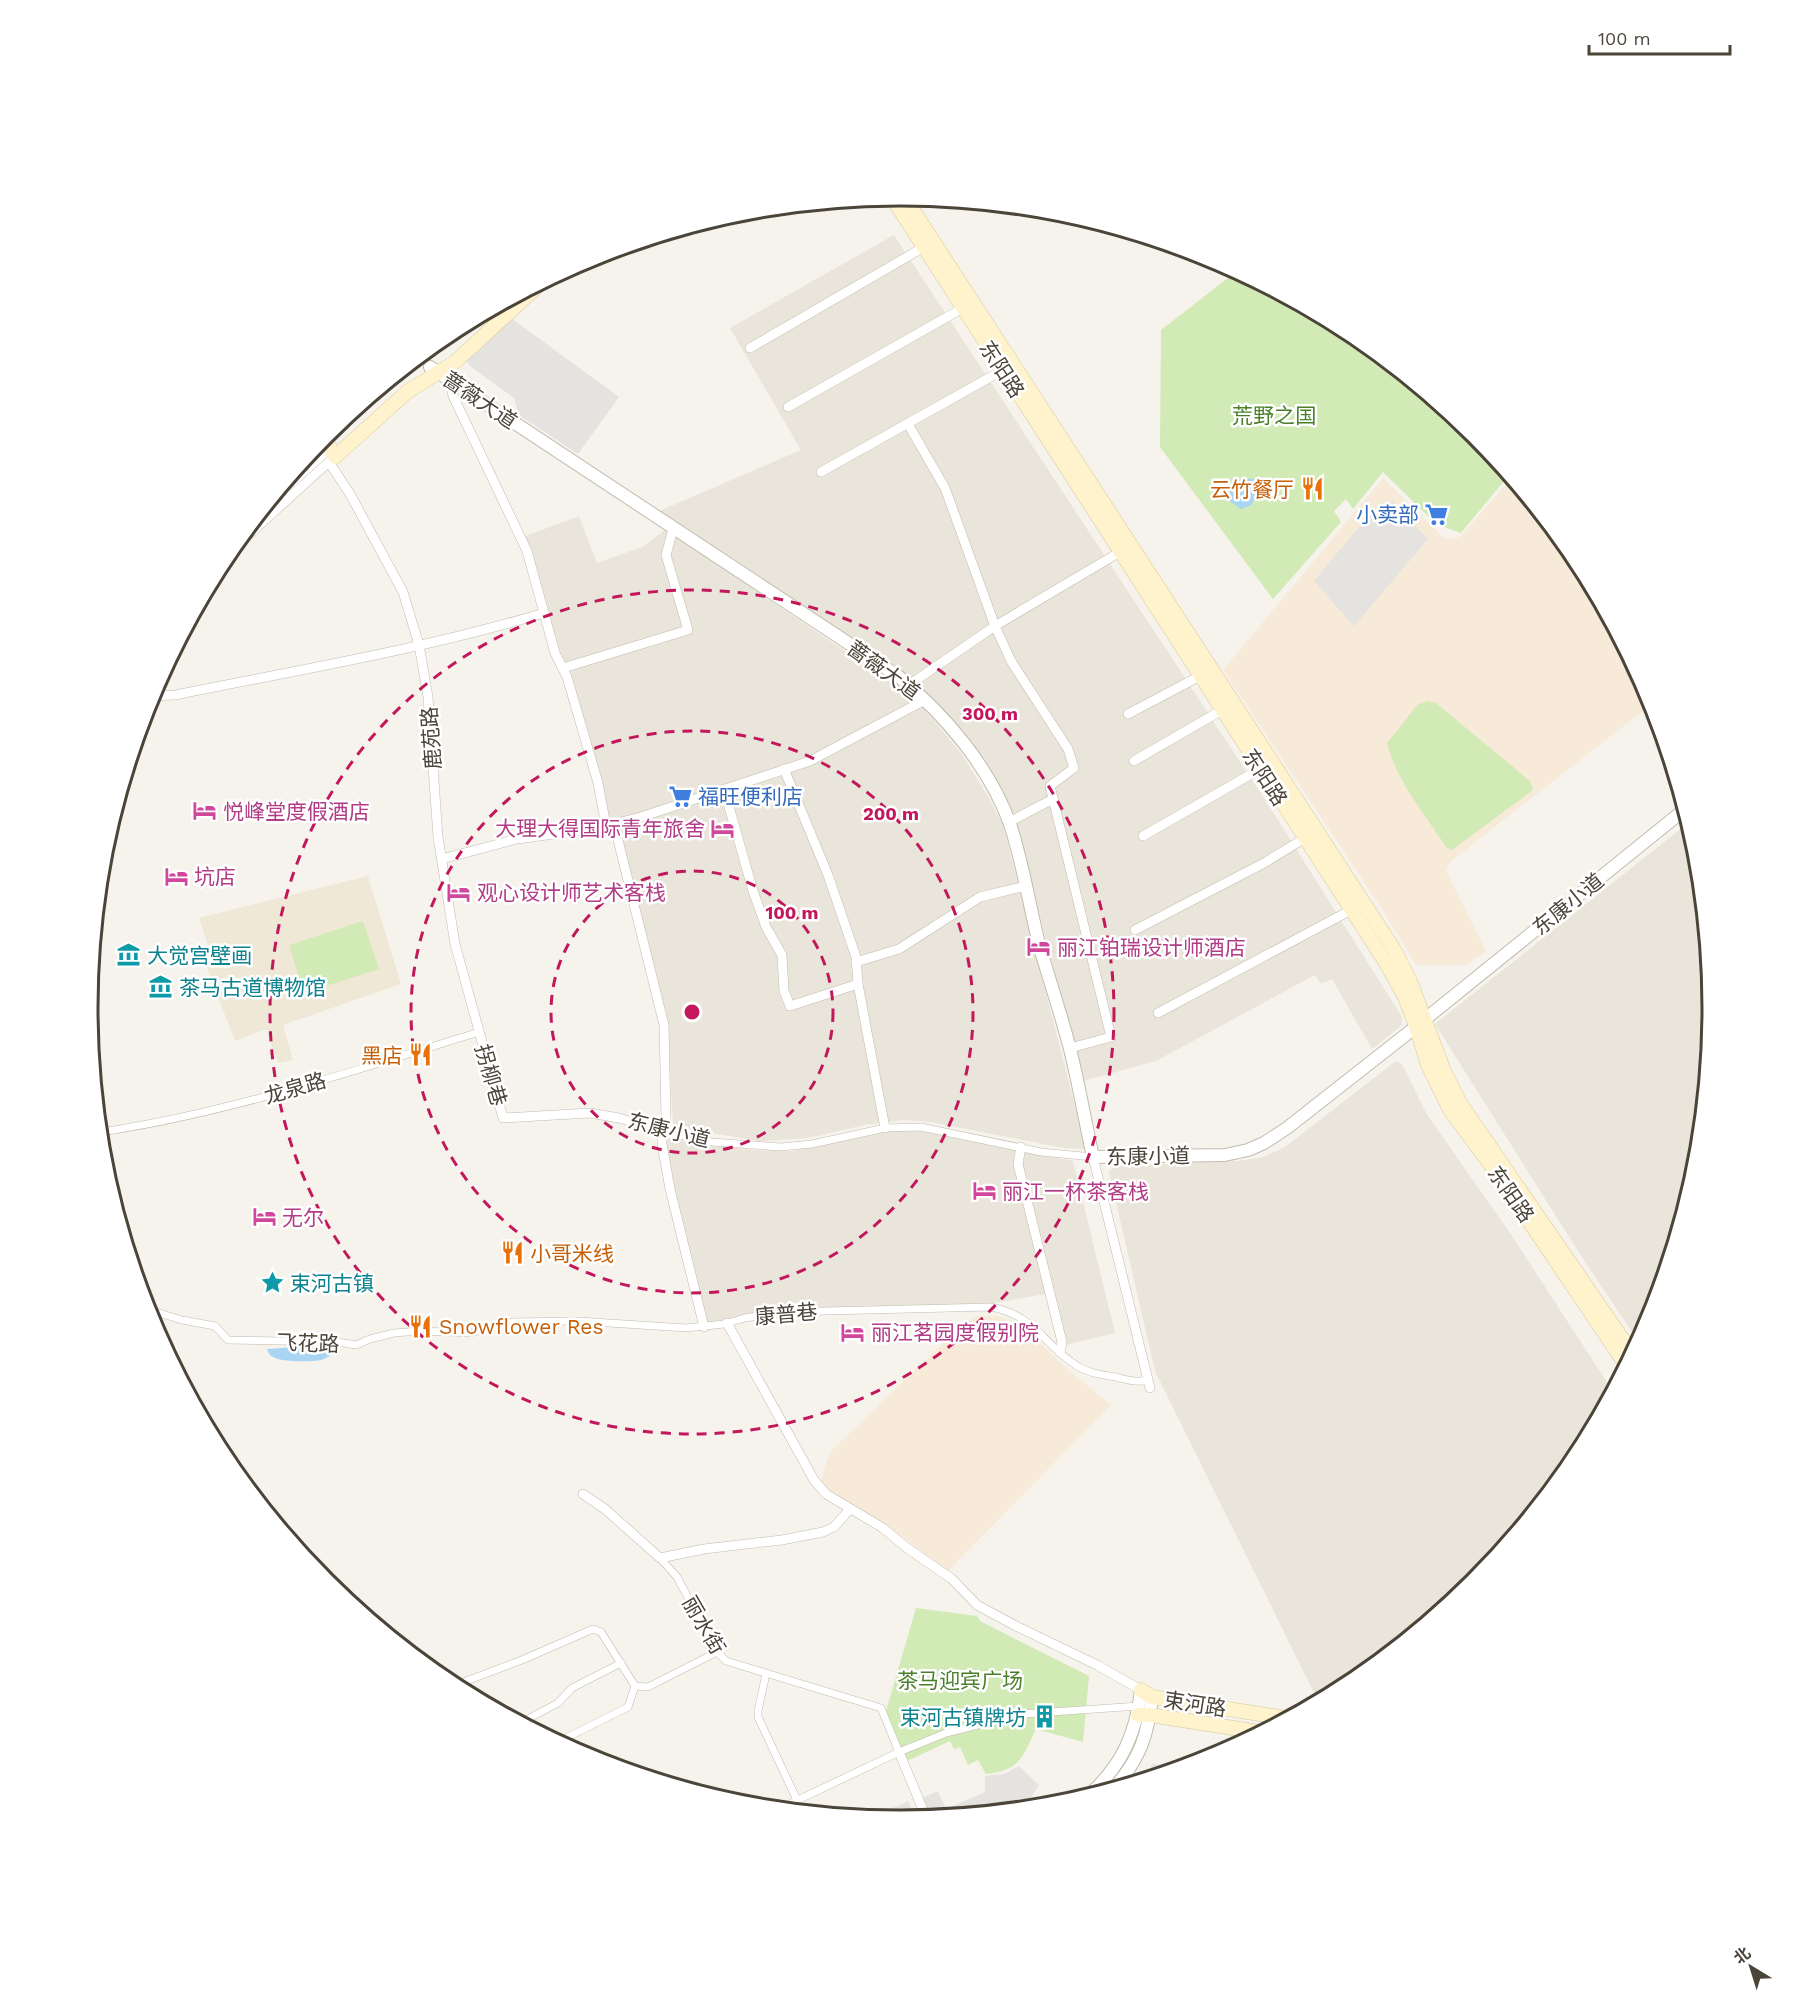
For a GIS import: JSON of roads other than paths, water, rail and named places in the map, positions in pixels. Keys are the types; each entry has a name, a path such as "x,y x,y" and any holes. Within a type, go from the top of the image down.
{"main road":[{"name":"东阳路","path":"898,206 1396,979 1461,1103 1626,1345"},
{"name":"东阳路","path":"910,206 1395,951 1406,971 1428,1065 1450,1110 1496,1172 1621,1358"},
{"path":"327,445 332,456 408,392 454,362 519,302"},
{"path":"440,373 449,355 484,322"},
{"name":"束河路","path":"1147,1694 1274,1716"},
{"name":"束河路","path":"1142,1712 1247,1730"}],"street":[{"path":"750,348 924,247"},
{"path":"788,407 963,308"},
{"path":"821,472 1003,370"},
{"path":"440,373 527,551 555,653 563,668 610,825 664,1025 666,1117 662,1131 670,1189 704,1327"},
{"name":"蔷薇大道","path":"440,373 898,676 925,700 955,733 976,760 1009,822 1040,945 1070,1048 1093,1157"},
{"path":"908,424 945,488 995,626 1011,661 1068,750 1074,768 1050,786 1111,1037 1070,1048"},
{"path":"286,492 332,456"},
{"path":"260,524 332,456"},
{"name":"鹿苑路","path":"332,456 403,592 419,645 428,697 438,837 455,944 479,1032"},
{"path":"563,668 688,630 666,555 673,528"},
{"path":"909,685 995,626 1120,552"},
{"path":"161,696 175,695 478,633 544,614"},
{"path":"1128,714 1200,676"},
{"path":"442,859 517,839 610,825 641,817 810,760 925,700"},
{"path":"1134,761 1222,710"},
{"path":"784,769 828,876 856,962 858,984 885,1128"},
{"path":"1143,836 1260,770"},
{"path":"724,789 753,891 766,927 782,955 784,991 790,1006 858,984"},
{"path":"1009,822 1053,799"},
{"name":"东康小道","path":"503,1118 590,1113 619,1118 662,1131 712,1142 781,1147 812,1144 885,1128 910,1126 933,1128 1041,1152 1093,1157 1225,1155 1256,1147 1287,1128 1678,815"},
{"path":"1135,930 1264,863 1305,838"},
{"path":"856,962 899,949 980,897 1026,886"},
{"path":"1158,1013 1351,910"},
{"name":"拐柳巷","path":"479,1032 503,1118"},
{"name":"龙泉路","path":"108,1131 169,1122 271,1095 479,1032"},
{"path":"1021,1147 1018,1164 1062,1342 1060,1352"},
{"path":"1093,1157 1149,1384"},
{"name":"康普巷","path":"510,1322 578,1321 686,1328 704,1327 785,1312 991,1307 1021,1316 1077,1366 1088,1371 1149,1384"},
{"name":"飞花路","path":"159,1313 215,1326 228,1340 337,1342 356,1345 394,1333 420,1331 471,1333 510,1322"},
{"path":"728,1323 814,1480 826,1494 882,1528 952,1579 977,1605 1097,1665 1147,1694 1142,1712 1124,1752 1112,1771 1100,1784"},
{"name":"丽水街","path":"584,1494 605,1509 660,1558 677,1577 717,1652 726,1661 881,1708 899,1752"},
{"path":"660,1558 704,1549 782,1540 823,1532 834,1527 850,1509"},
{"path":"465,1681 593,1629 601,1632 635,1686 628,1707 568,1737"},
{"path":"635,1686 648,1687 717,1652"},
{"path":"529,1718 558,1703 572,1688 621,1663"},
{"path":"766,1674 758,1717 797,1800"},
{"path":"792,1802 899,1752 946,1733 1022,1714 1142,1712"},
{"path":"1122,1777 1136,1759 1144,1741 1142,1712"},
{"path":"899,1752 923,1809"}],"water":[{"path":"1241,478 1254,479 1258,493 1251,505 1241,509 1228,500 1231,486"},
{"path":"338,1344 338,1350 330,1356 311,1361 277,1359 267,1349"}],"place":[{"name":"云竹餐厅","path":"1312,489"},
{"name":"小卖部","path":"1437,514"},
{"name":"福旺便利店","path":"680,796"},
{"name":"悦峰堂度假酒店","path":"205,811"},
{"name":"大理大得国际青年旅舍","path":"723,828"},
{"name":"坑店","path":"176,876"},
{"name":"观心设计师艺术客栈","path":"459,892"},
{"name":"丽江铂瑞设计师酒店","path":"1039,947"},
{"name":"大觉宫壁画","path":"129,955"},
{"name":"茶马古道博物馆","path":"161,987"},
{"name":"黑店","path":"421,1055"},
{"name":"丽江一杯茶客栈","path":"984,1191"},
{"name":"无尔","path":"264,1217"},
{"name":"小哥米线","path":"512,1253"},
{"name":"束河古镇","path":"272,1283"},
{"name":"Snowflower Res","path":"421,1326"},
{"name":"丽江茗园度假别院","path":"853,1332"},
{"name":"束河古镇牌坊","path":"1044,1717"}],"park label":[{"name":"荒野之国","path":"1274,415"},
{"name":"茶马迎宾广场","path":"960,1680"}]}
